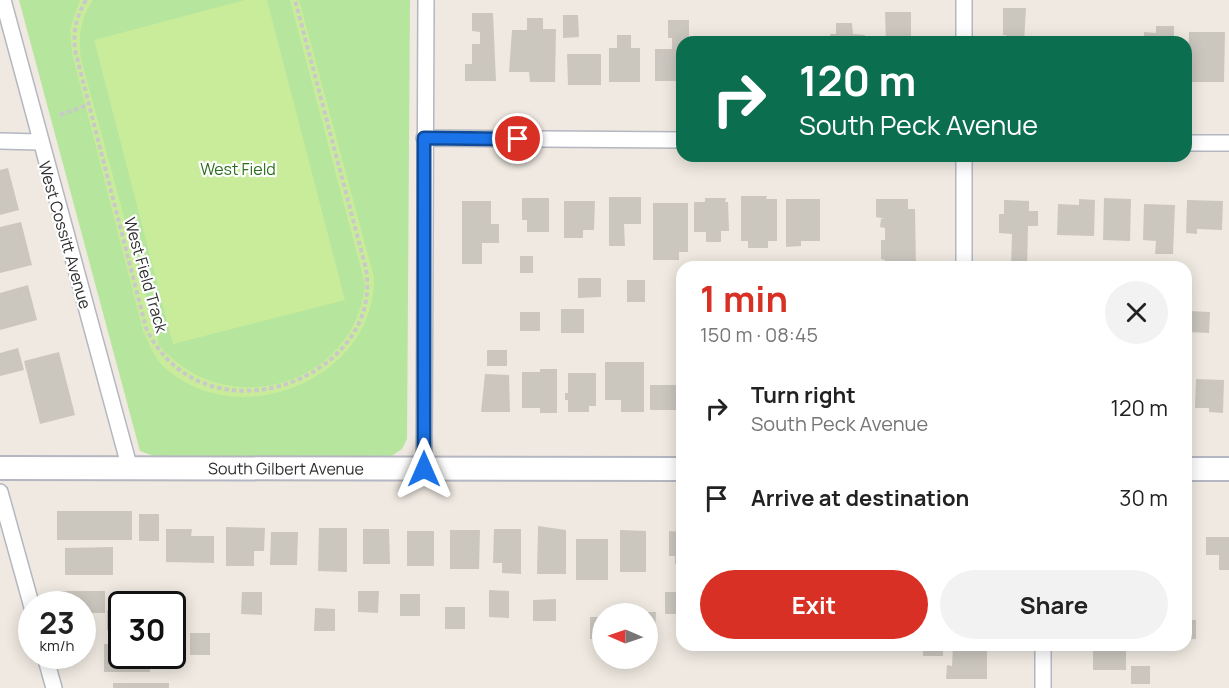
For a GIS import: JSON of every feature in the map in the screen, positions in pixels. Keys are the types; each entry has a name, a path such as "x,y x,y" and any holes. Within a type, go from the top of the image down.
{"street":[{"name":"West Cossitt Avenue","path":"3,0 39,142 130,469"},
{"path":"424,469 426,0"},
{"path":"964,0 964,36"},
{"path":"424,138 676,140"},
{"path":"0,141 39,142"},
{"path":"1192,143 1229,143"},
{"path":"964,162 964,261"},
{"name":"South Gilbert Avenue","path":"0,468 676,469"},
{"path":"1192,469 1229,469"},
{"path":"0,492 28,591"},
{"path":"1043,651 1043,688"},
{"path":"49,669 54,688"}],"path":[{"name":"West Field Track","path":"86,0 77,19 74,33 75,50 146,328 155,347 183,374 219,388 256,392 307,376 343,346 363,314 368,294 368,280 295,0"},
{"path":"60,115 88,105"}],"green space":[{"name":"West Field","path":"19,0 410,0 407,439 402,449 390,457 154,456 140,451"},
{"path":"80,0 93,0 85,14 81,28 81,59 159,345 186,369 217,383 250,387 283,382 313,369 338,348 356,319 365,284 290,0 299,0 374,277 369,313 352,344 328,368 298,386 263,395 228,396 194,387 164,367 157,359 143,331 72,53 70,29"},
{"path":"245,0 267,0 345,300 173,344 94,40"}],"building":[{"path":"1003,8 1026,8 1024,36 1003,35"},
{"path":"885,12 911,12 911,36 886,36"},
{"path":"472,13 493,13 496,81 465,81 465,64 472,64 472,44 480,44 480,32 472,31"},
{"path":"563,15 578,15 579,37 563,38"},
{"path":"527,18 543,18 543,29 556,29 555,82 530,82 529,72 509,72 512,30 527,30"},
{"path":"668,20 689,20 689,36 676,36 676,81 655,81 655,49 672,49 672,38 668,38"},
{"path":"836,23 852,23 853,34 865,36 830,36 830,34 836,34"},
{"path":"1156,26 1174,26 1174,36 1144,36 1144,32 1156,33"},
{"path":"1189,32 1225,32 1224,82 1192,82 1192,36 1189,36"},
{"path":"617,35 631,35 631,48 640,48 640,82 609,82 609,48 617,48"},
{"path":"567,54 601,54 601,85 568,85"},
{"path":"8,168 19,210 0,215 0,170"},
{"path":"741,196 767,196 766,199 777,199 777,241 768,241 768,248 748,248 748,241 741,241"},
{"path":"609,197 641,197 641,224 624,224 625,246 609,246"},
{"path":"522,198 549,198 549,232 527,232 527,220 522,220"},
{"path":"705,198 726,198 725,202 728,202 729,231 721,231 721,242 706,242 706,232 694,232 694,202 705,202"},
{"path":"1104,198 1131,199 1130,241 1103,240"},
{"path":"786,199 820,199 820,241 801,241 801,246 786,247"},
{"path":"876,199 908,199 908,209 915,209 916,261 881,259 881,240 885,240 885,228 880,227 881,219 885,219 876,217"},
{"path":"1079,199 1095,200 1094,236 1057,235 1058,204 1079,205"},
{"path":"1004,200 1029,201 1029,211 1038,211 1038,226 1028,226 1027,261 1011,261 1012,234 999,233 999,214 1004,214"},
{"path":"1187,200 1223,201 1222,230 1197,229 1197,234 1186,233"},
{"path":"462,201 491,201 491,224 499,224 499,243 482,243 482,264 462,264"},
{"path":"564,201 595,201 594,230 583,230 583,238 564,238"},
{"path":"653,203 688,203 688,252 679,252 679,260 653,260"},
{"path":"1144,204 1175,205 1173,254 1155,254 1156,241 1143,240"},
{"path":"21,222 32,265 0,273 0,227"},
{"path":"520,256 533,256 533,273 520,273"},
{"path":"578,278 601,278 601,297 578,298"},
{"path":"627,280 645,280 645,302 627,302"},
{"path":"28,285 37,320 0,330 0,293"},
{"path":"561,309 584,309 584,333 561,333"},
{"path":"1192,311 1210,312 1209,333 1192,332"},
{"path":"520,312 540,312 540,331 520,331"},
{"path":"18,348 24,370 0,376 0,353"},
{"path":"487,350 507,350 507,366 487,366"},
{"path":"59,352 75,415 40,424 24,361"},
{"path":"605,362 644,362 644,412 621,412 621,400 605,400"},
{"path":"540,369 557,369 557,413 540,413 540,408 522,408 522,372 540,372"},
{"path":"568,373 596,373 596,406 589,406 589,412 568,412 568,400 565,400 565,393 568,393"},
{"path":"485,374 509,375 510,412 481,412"},
{"path":"1196,379 1224,380 1223,413 1209,412 1209,408 1195,408"},
{"path":"650,385 676,385 676,410 650,410"},
{"path":"57,511 132,511 132,540 57,540"},
{"path":"139,514 159,514 159,541 139,541"},
{"path":"538,526 566,530 566,574 537,574"},
{"path":"226,527 265,528 264,551 254,551 254,566 226,566"},
{"path":"319,528 347,528 347,572 318,571"},
{"path":"166,529 192,529 191,536 214,536 214,563 166,562"},
{"path":"363,529 389,529 390,564 363,564"},
{"path":"494,529 521,529 521,574 502,573 502,563 493,563"},
{"path":"450,530 480,530 479,569 450,569"},
{"path":"620,530 646,531 646,572 620,572"},
{"path":"407,531 434,531 434,566 407,566"},
{"path":"669,531 676,532 676,564 675,556 669,556"},
{"path":"271,532 298,532 297,565 270,565"},
{"path":"1206,537 1229,537 1229,570 1219,570 1219,555 1206,555"},
{"path":"576,539 608,539 608,580 576,580"},
{"path":"113,547 113,575 65,575 65,548"},
{"path":"489,590 509,591 509,618 489,617"},
{"path":"96,591 105,591 105,613 96,613"},
{"path":"358,591 379,591 378,613 358,612"},
{"path":"242,592 262,592 262,615 241,614"},
{"path":"665,592 676,592 676,614 665,614"},
{"path":"400,594 420,594 420,616 400,616"},
{"path":"556,599 556,621 533,621 533,600"},
{"path":"445,607 465,607 465,629 445,629"},
{"path":"315,608 335,609 335,631 314,631"},
{"path":"590,617 592,617 592,639 590,639"},
{"path":"1192,620 1196,620 1196,639 1192,639"},
{"path":"190,633 210,633 210,655 190,655"},
{"path":"104,644 108,644 108,669 150,669 150,672 104,672"},
{"path":"923,651 943,651 943,656 923,656"},
{"path":"953,651 987,651 987,679 946,679 947,665 952,666"},
{"path":"1093,651 1126,651 1126,670 1093,670"},
{"path":"1131,666 1150,666 1150,684 1131,684"},
{"path":"113,683 169,683 169,688 113,688"}],"route":[{"path":"424,469 424,138 518,139"}]}
